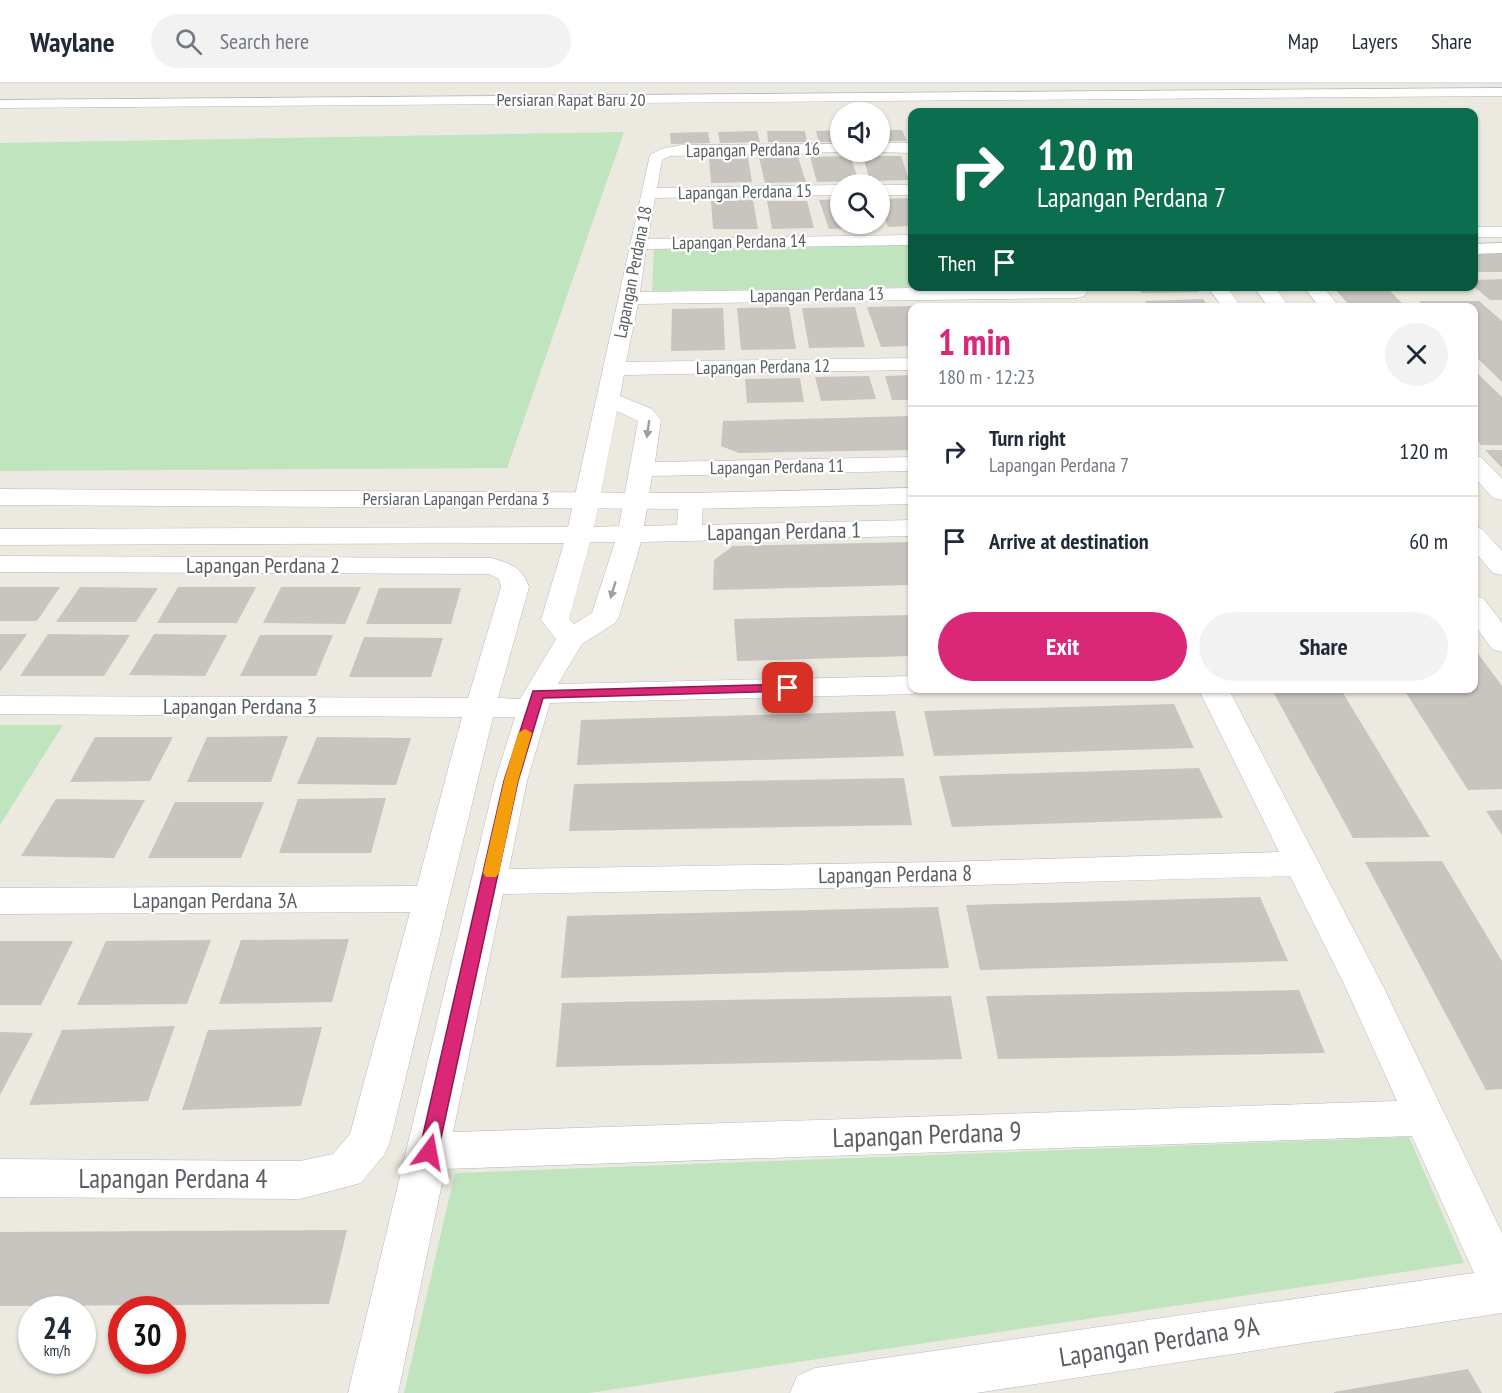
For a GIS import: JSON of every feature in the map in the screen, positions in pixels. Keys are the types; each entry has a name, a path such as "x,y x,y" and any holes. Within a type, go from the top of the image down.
{"street":[{"path":"601,100 603,84"},
{"path":"731,84 732,99"},
{"path":"1418,84 1430,92"},
{"name":"Persiaran Rapat Baru 20","path":"0,104 732,99 874,91 1022,90 1099,95 1502,92"},
{"path":"91,104 107,91"},
{"path":"1099,95 1110,108"},
{"name":"Lapangan Perdana 16","path":"666,152 830,148"},
{"path":"890,148 908,148"},
{"name":"Lapangan Perdana 18","path":"571,638 555,620 587,500 655,158 666,152"},
{"name":"Lapangan Perdana 15","path":"649,193 830,190"},
{"path":"890,190 908,190"},
{"path":"1478,232 1502,232"},
{"name":"Lapangan Perdana 14","path":"638,244 908,240"},
{"path":"1478,249 1502,248"},
{"name":"Lapangan Perdana 13","path":"628,298 916,291"},
{"path":"1220,291 1229,303"},
{"path":"1267,291 1276,303"},
{"path":"1316,291 1327,303"},
{"name":"Lapangan Perdana 12","path":"614,369 908,364"},
{"path":"374,1393 511,781 535,701 571,638 605,617 630,534 650,420 644,414 606,398"},
{"name":"Lapangan Perdana 11","path":"642,469 908,464"},
{"path":"1478,467 1502,493"},
{"name":"Persiaran Lapangan Perdana 3","path":"0,497 691,501 908,496"},
{"name":"Lapangan Perdana 1","path":"691,501 689,533 908,528"},
{"path":"0,537 689,533"},
{"path":"1478,540 1502,567"},
{"name":"Lapangan Perdana 2","path":"0,564 491,566 506,571 512,576 515,586 480,708"},
{"path":"1478,611 1502,643"},
{"name":"Lapangan Perdana 3","path":"0,705 480,708 535,701 908,685"},
{"path":"1216,693 1364,986 1502,1283"},
{"path":"430,899 480,708"},
{"name":"Lapangan Perdana 8","path":"489,882 929,874 1302,863"},
{"name":"Lapangan Perdana 3A","path":"0,901 430,899"},
{"name":"Lapangan Perdana 4","path":"0,1178 300,1180 346,1170 369,1142 430,899"},
{"name":"Lapangan Perdana 9","path":"429,1152 1426,1118"},
{"name":"Lapangan Perdana 9A","path":"815,1393 1502,1291"}],"green space":[{"path":"624,132 507,468 0,471 0,143"},
{"path":"908,245 908,287 652,291 654,249"},
{"path":"0,725 63,725 0,825"},
{"path":"1409,1137 1464,1263 589,1393 404,1393 455,1173"}],"building":[{"path":"830,130 830,142 819,142 816,131"},
{"path":"890,130 902,130 907,141 890,141"},
{"path":"757,131 760,142 720,143 718,132"},
{"path":"767,131 805,131 807,142 768,142"},
{"path":"708,132 710,143 671,144 670,133"},
{"path":"830,156 830,162 852,162 856,174 830,174 830,182 817,182 810,157"},
{"path":"890,156 901,156 908,180 890,180 890,174 868,174 865,162 890,162"},
{"path":"748,157 752,182 711,183 709,158"},
{"path":"798,157 806,182 765,183 759,158"},
{"path":"908,198 908,226 890,227 890,199"},
{"path":"830,199 830,229 829,229 819,200"},
{"path":"753,200 758,229 713,229 711,201"},
{"path":"767,201 807,201 814,228 772,229"},
{"path":"1478,253 1502,253 1502,272 1478,272"},
{"path":"1502,279 1502,300 1490,300 1478,290 1478,280"},
{"path":"1141,291 1199,292 1142,293"},
{"path":"1337,291 1390,291 1402,303 1347,303"},
{"path":"1203,299 1206,303 1146,303 1145,301"},
{"path":"1419,301 1479,301 1502,321 1502,382 1478,359 1478,303 1421,303"},
{"path":"908,306 908,346 881,347 867,307"},
{"path":"789,307 796,349 741,350 737,308"},
{"path":"855,307 865,347 809,348 802,308"},
{"path":"723,308 725,350 671,351 672,309"},
{"path":"1478,374 1502,397 1502,445 1481,445 1478,442"},
{"path":"908,375 908,400 892,400 885,376"},
{"path":"869,376 876,399 821,401 815,377"},
{"path":"800,378 804,402 747,403 745,379"},
{"path":"908,416 908,450 739,453 721,446 723,421"},
{"path":"1485,450 1502,450 1502,468"},
{"path":"908,542 908,585 713,590 714,560 733,546"},
{"path":"0,587 60,587 37,621 0,621"},
{"path":"80,587 158,588 136,622 56,622"},
{"path":"178,587 256,587 237,623 157,623"},
{"path":"281,587 361,587 345,624 263,623"},
{"path":"379,588 461,588 451,624 366,624"},
{"path":"908,615 908,656 737,661 734,619"},
{"path":"0,634 27,634 0,672"},
{"path":"48,634 130,635 104,676 20,676"},
{"path":"154,634 227,635 205,676 129,675"},
{"path":"260,635 333,635 316,676 240,676"},
{"path":"364,637 443,638 431,677 349,677"},
{"path":"1478,654 1502,686 1502,789 1468,790 1406,693 1478,693"},
{"path":"1274,693 1343,693 1430,837 1353,838"},
{"path":"1174,704 1194,748 934,756 924,711"},
{"path":"895,711 904,756 577,765 581,720"},
{"path":"288,736 271,782 187,782 207,737"},
{"path":"95,737 173,737 150,781 70,782"},
{"path":"317,737 411,738 396,785 297,784"},
{"path":"1199,768 1223,818 952,827 939,776"},
{"path":"904,778 912,825 569,831 574,784"},
{"path":"386,798 371,853 279,853 298,799"},
{"path":"56,799 145,800 114,858 21,856"},
{"path":"175,802 264,802 241,858 148,858"},
{"path":"1502,810 1502,835 1486,811"},
{"path":"1442,861 1502,961 1502,1089 1486,1090 1365,862"},
{"path":"1260,897 1288,961 980,970 966,905"},
{"path":"938,907 949,968 561,978 567,916"},
{"path":"349,939 332,1002 219,1004 241,940"},
{"path":"211,940 187,1004 77,1005 106,941"},
{"path":"0,941 73,941 41,1005 0,1005"},
{"path":"1299,990 1325,1053 998,1059 986,996"},
{"path":"951,996 962,1059 556,1067 562,1003"},
{"path":"175,1026 148,1101 29,1105 62,1030"},
{"path":"322,1027 301,1106 182,1110 208,1030"},
{"path":"0,1032 33,1033 0,1095"},
{"path":"347,1230 329,1304 186,1305 186,1296 108,1296 108,1305 96,1305 96,1296 18,1296 18,1306 0,1306 0,1232"},
{"path":"1468,1369 1482,1393 1334,1393 1334,1392"}],"slow traffic":[{"path":"491,873 511,781 525,733"}],"route":[{"path":"429,1152 511,781 537,694 788,688"}]}
